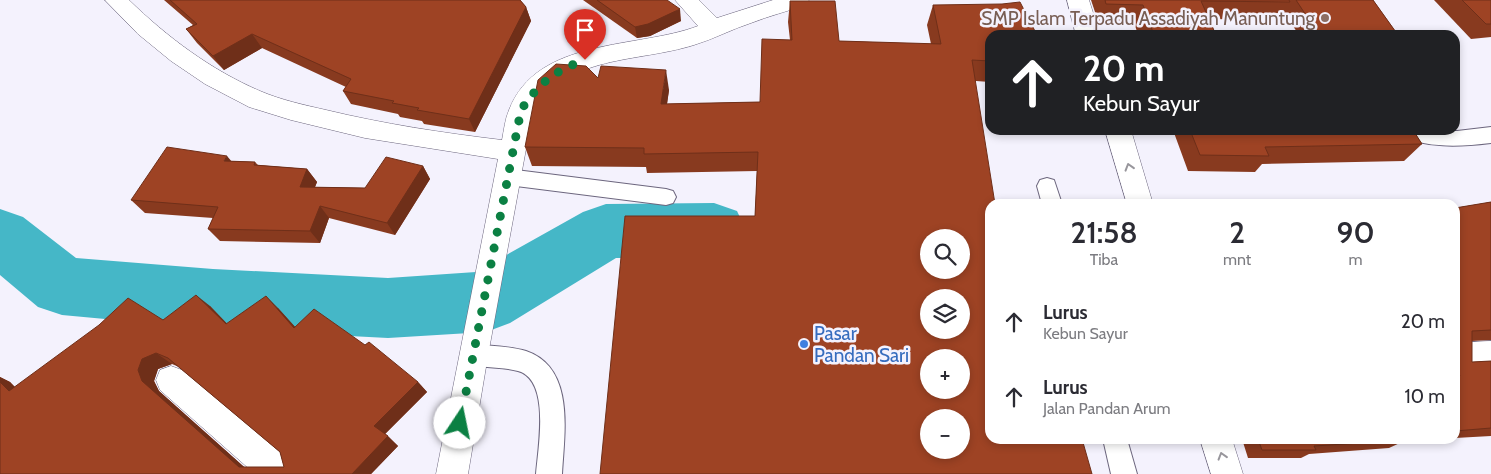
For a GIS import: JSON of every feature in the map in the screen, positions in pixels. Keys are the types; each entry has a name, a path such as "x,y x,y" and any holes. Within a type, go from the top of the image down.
{"street":[{"path":"116,0 169,48 209,76 252,98 283,109 359,128 436,142 513,150"},
{"path":"686,0 714,29"},
{"path":"452,474 486,286 521,110 537,87 550,76 568,66 602,55 686,40 798,0"},
{"path":"1078,0 1087,30"},
{"path":"1119,135 1139,199"},
{"path":"1460,357 1491,355"},
{"path":"171,380 280,474"},
{"path":"1218,444 1227,474"}],"lane":[{"path":"1417,135 1429,139 1491,135"},
{"path":"508,177 666,196"},
{"path":"473,355 527,362 539,370 549,384 552,403 549,474"},
{"path":"1116,444 1124,474"}],"building":[{"path":"170,0 520,0 526,7 469,119 417,110 419,108 392,103 394,101 343,91 351,79 252,34 213,56 186,29 197,24"},
{"path":"597,0 667,0 680,9 648,24 635,27"},
{"path":"1105,0 1289,0 1290,2 1201,1 1214,30 1152,30 1143,5 1106,4"},
{"name":"SMP Islam Terpadu Assadiyah Manuntung","path":"1296,0 1373,0 1394,30 1316,30"},
{"path":"1462,0 1491,0 1491,24 1486,24"},
{"path":"790,1 835,1 839,41 941,44 933,5 1020,2 1034,30 985,30 985,61 972,60 994,199 985,199 985,444 1083,444 1092,474 600,474 625,216 755,216 758,152 644,154 644,148 525,147 538,80 556,64 586,66 598,78 601,66 666,70 661,104 760,102 762,39 792,40"},
{"path":"1192,135 1416,135 1422,144 1265,147 1269,156 1200,155"},
{"path":"167,147 227,156 224,161 255,162 254,165 307,169 300,187 365,188 386,157 423,166 387,223 320,206 310,231 208,229 218,207 131,200"},
{"path":"1491,202 1491,330 1472,331 1472,362 1491,361 1491,428 1460,431 1460,376 1460,207"},
{"path":"196,295 226,324 266,296 294,328 314,309 365,345 369,342 418,382 374,426 388,436 352,474 0,474 0,382 9,391 99,325 128,298 163,320","holes":["156,353 168,358 280,452 284,467 239,467 142,381 138,370 142,359"]},
{"path":"1260,444 1345,444 1314,446 1316,450 1262,450"}],"waterway":[{"path":"0,236 62,286 213,299 388,308 486,302 606,231 714,230"}],"place":[{"name":"SMP Islam Terpadu Assadiyah Manuntung","path":"1325,18"},
{"name":"Pasar Pandan Sari","path":"804,344"}],"route":[{"path":"460,423 521,110 537,87 550,76 568,66 585,60"}]}
